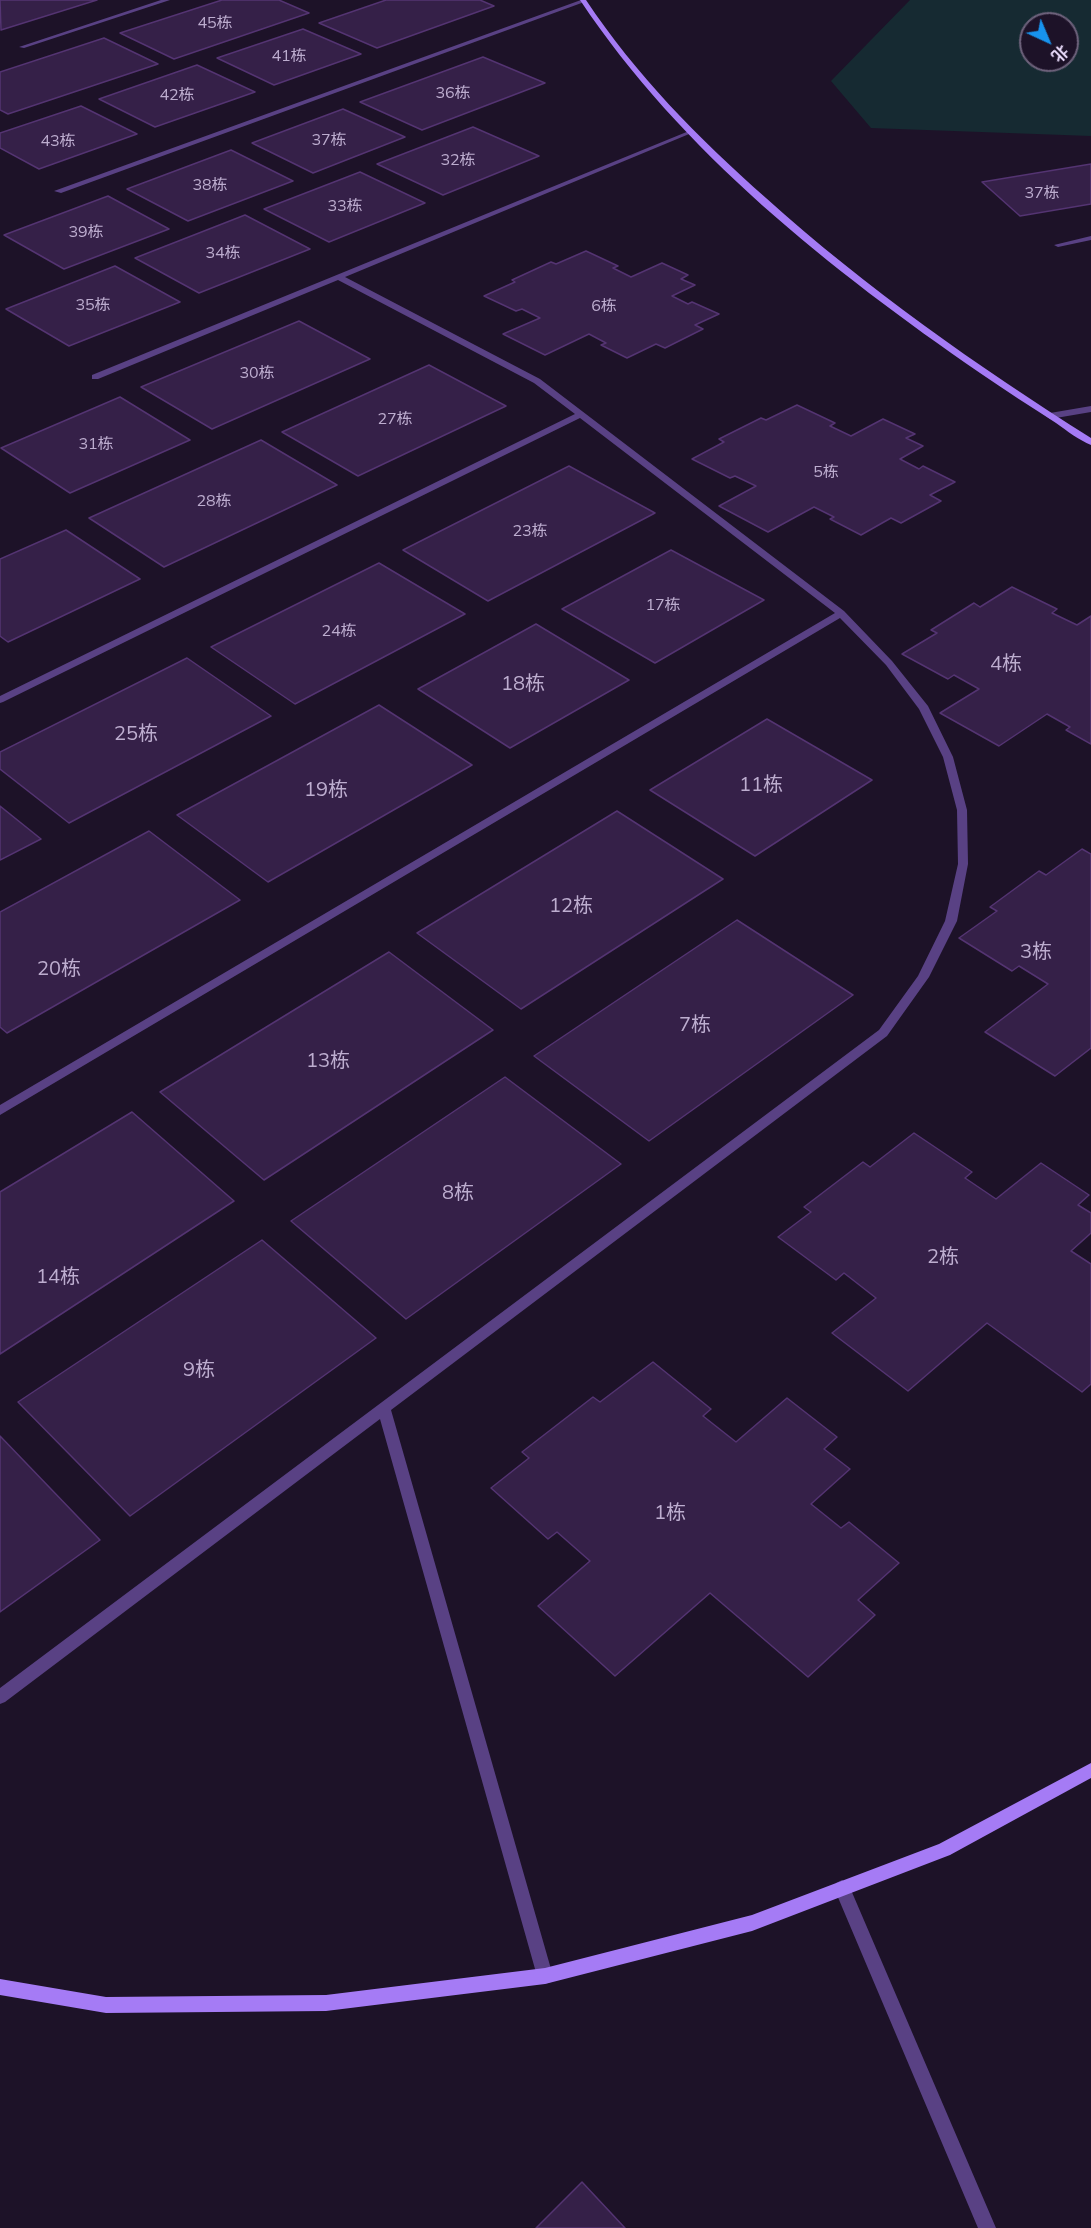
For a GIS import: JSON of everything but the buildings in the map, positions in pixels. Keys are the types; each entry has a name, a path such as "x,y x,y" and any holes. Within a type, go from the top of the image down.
{"street":[{"path":"583,1 627,62 691,132 774,211 920,326 1091,442"},
{"path":"0,1987 106,2005 326,2003 545,1976 752,1923 944,1850 1091,1770"}],"lane":[{"path":"22,47 167,0"},
{"path":"58,191 583,1"},
{"path":"95,377 691,132"},
{"path":"1058,245 1091,238"},
{"path":"0,1697 883,1033 923,977 951,921 963,864 962,810 948,757 924,708 889,663 841,614 537,381 339,277"},
{"path":"1050,416 1091,409"},
{"path":"0,700 581,414"},
{"path":"0,1111 841,614"},
{"path":"384,1408 545,1976"},
{"path":"842,1888 987,2228"}],"shaded area":[{"path":"910,0 1091,0 1091,136 871,128 831,81"}]}
